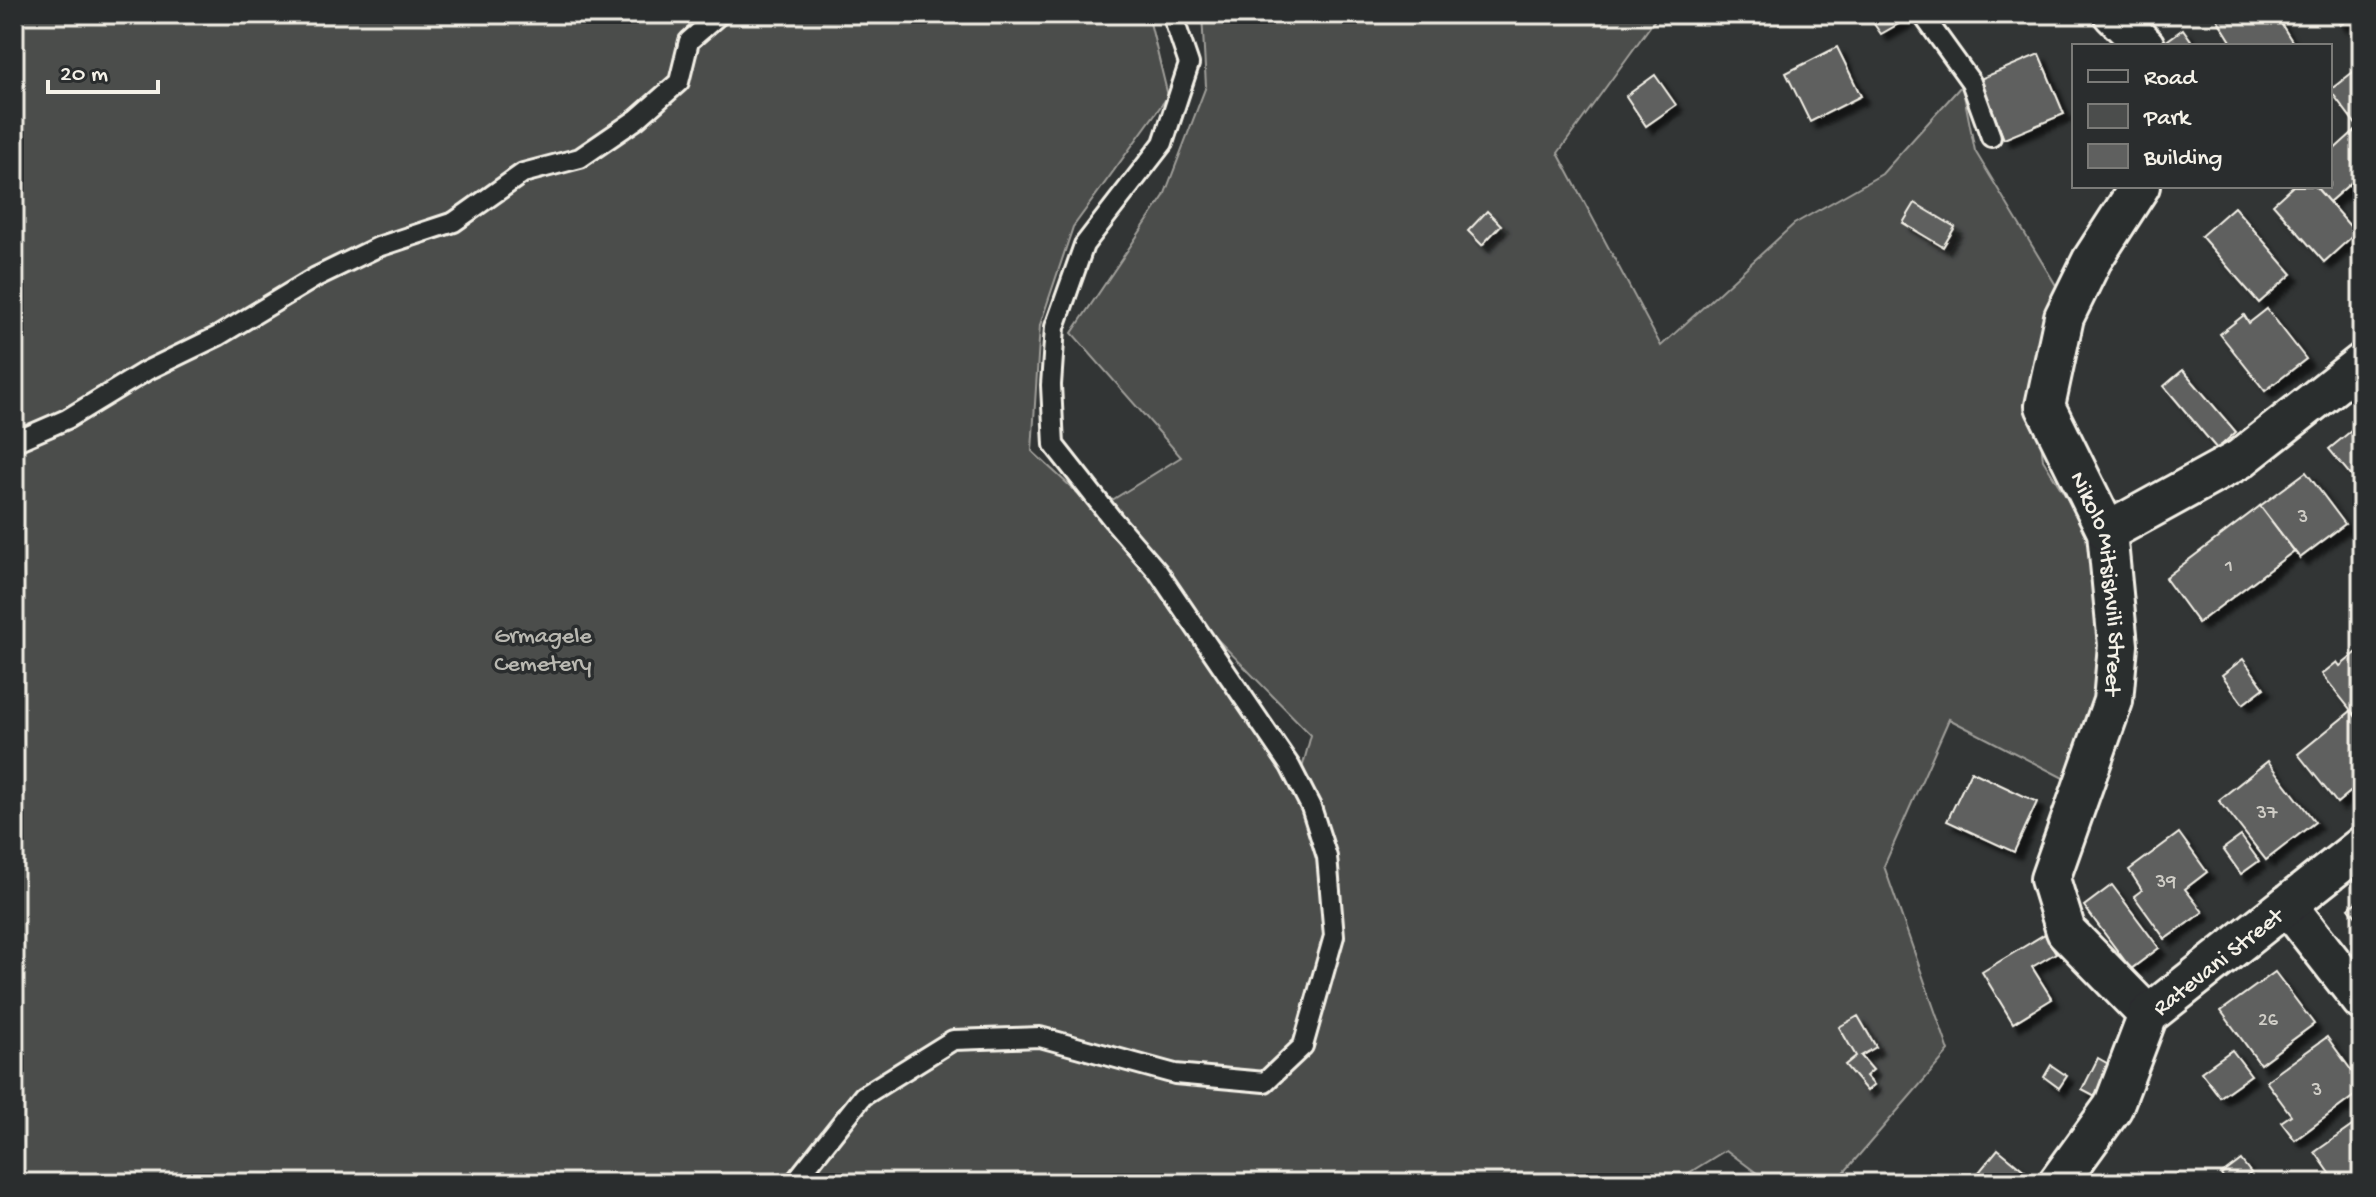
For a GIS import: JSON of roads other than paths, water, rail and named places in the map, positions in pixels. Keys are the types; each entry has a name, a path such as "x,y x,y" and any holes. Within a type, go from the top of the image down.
{"street":[{"path":"2113,14 2143,44"},
{"name":"Nikolo Mitsishvili Street","path":"2139,188 2092,260 2064,317 2045,406 2107,532 2118,645 2113,701 2050,879 2066,931 2148,1015"},
{"path":"2107,532 2240,459 2362,363"},
{"name":"Ratevani Street","path":"2058,1183 2113,1107 2148,1015 2362,846"},
{"path":"2287,905 2362,1001"}],"lane":[{"path":"14,442 67,419 146,371 218,336 316,277 378,247 454,222 523,173 580,158 637,119 679,82 689,41 720,14"},
{"path":"794,1183 863,1096 953,1040 1040,1037 1175,1074 1265,1082 1303,1046 1334,936 1327,857 1311,807 1290,766 1158,572 1054,445 1051,385 1055,327 1084,245 1163,143 1189,64 1172,14"},
{"path":"1922,14 1971,82 1991,137"}],"park label":[{"name":"Grmagele Cemetery","path":"543,648"}]}
